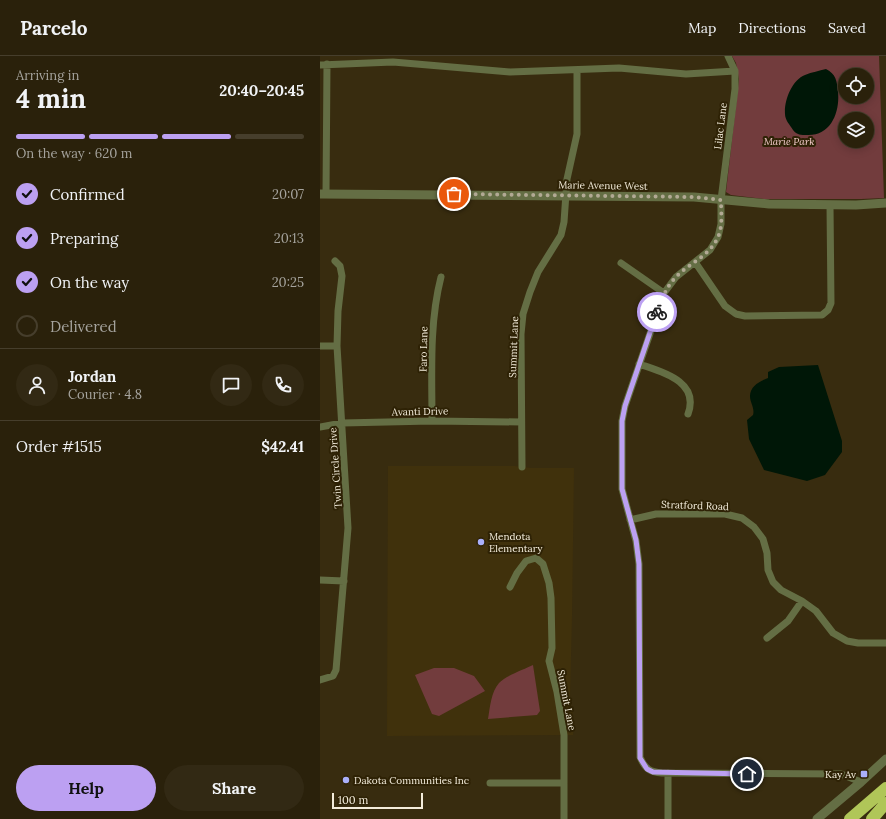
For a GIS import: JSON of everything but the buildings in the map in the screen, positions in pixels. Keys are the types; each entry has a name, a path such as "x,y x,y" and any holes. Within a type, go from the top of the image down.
{"highway":[{"path":"850,819 886,788"},
{"path":"872,819 886,803"}],"street":[{"name":"Lilac Lane","path":"728,56 735,71 735,89 721,200 721,224 718,237 710,250 676,276 664,293 625,406 622,421 622,489 636,540 639,564 640,758 647,769 653,772 841,774 861,782"},
{"path":"323,194 323,65 393,62 510,72 619,68 686,74 735,71"},
{"name":"Summit Lane","path":"522,468 521,334 523,314 538,272 561,235 564,222 567,179 577,134 578,70"},
{"name":"Marie Avenue West","path":"323,194 694,197 769,204 830,206 886,203"},
{"path":"695,262 725,306 736,314 745,316 822,315 828,310 831,303 830,206"},
{"name":"Twin Circle Drive","path":"320,680 333,676 336,670 348,528 337,346 338,311 342,276 340,266 335,261"},
{"path":"621,263 664,293"},
{"name":"Faro Lane","path":"432,421 432,325 441,277"},
{"path":"320,346 337,346"},
{"path":"639,364 669,374 682,383 689,393 691,406 688,414"},
{"name":"Avanti Drive","path":"320,427 342,422 522,422"},
{"name":"Stratford Road","path":"630,520 656,514 725,514 742,518 754,527 763,539 767,553 768,570 773,582 781,590 802,601 816,611 833,633 847,641 886,643"},
{"name":"Summit Lane","path":"510,587 517,573 526,561 536,558 543,564 552,598 552,648 549,661 558,692 564,734 564,819"},
{"path":"320,580 344,581"},
{"path":"767,638 788,621 802,601"},
{"path":"816,819 886,759"},
{"path":"668,773 668,819"},
{"path":"490,783 564,783"}],"shaded area":[{"path":"826,69 832,73 837,84 837,107 832,121 822,132 801,135 793,130 785,116 785,109 787,97 796,81 810,73"},
{"path":"818,365 842,441 842,452 825,475 807,481 764,470 749,439 747,420 753,415 750,392 759,382 768,378 768,372 779,367"},
{"name":"Mendota Elementary","path":"388,466 515,466 531,468 574,468 570,697 574,724 573,735 387,736"}],"green space":[{"name":"Marie Park","path":"732,56 879,56 884,198 764,199 731,195 726,192 739,79 736,63"},
{"path":"533,665 540,711 537,715 488,719 493,695 499,683 510,675"},
{"path":"434,668 454,668 474,676 485,691 439,716 432,714 415,675"}],"way so far":[{"path":"454,194 694,197 721,200 721,224 718,237 710,250 676,276 664,293 657,312"}],"place":[{"name":"Mendota Elementary","path":"481,542"},
{"name":"Kay Av","path":"864,774"},
{"name":"Dakota Communities Inc","path":"346,780"}],"route":[{"path":"657,312 625,406 622,421 622,489 636,540 639,564 640,758 647,769 653,772 747,774"}]}
